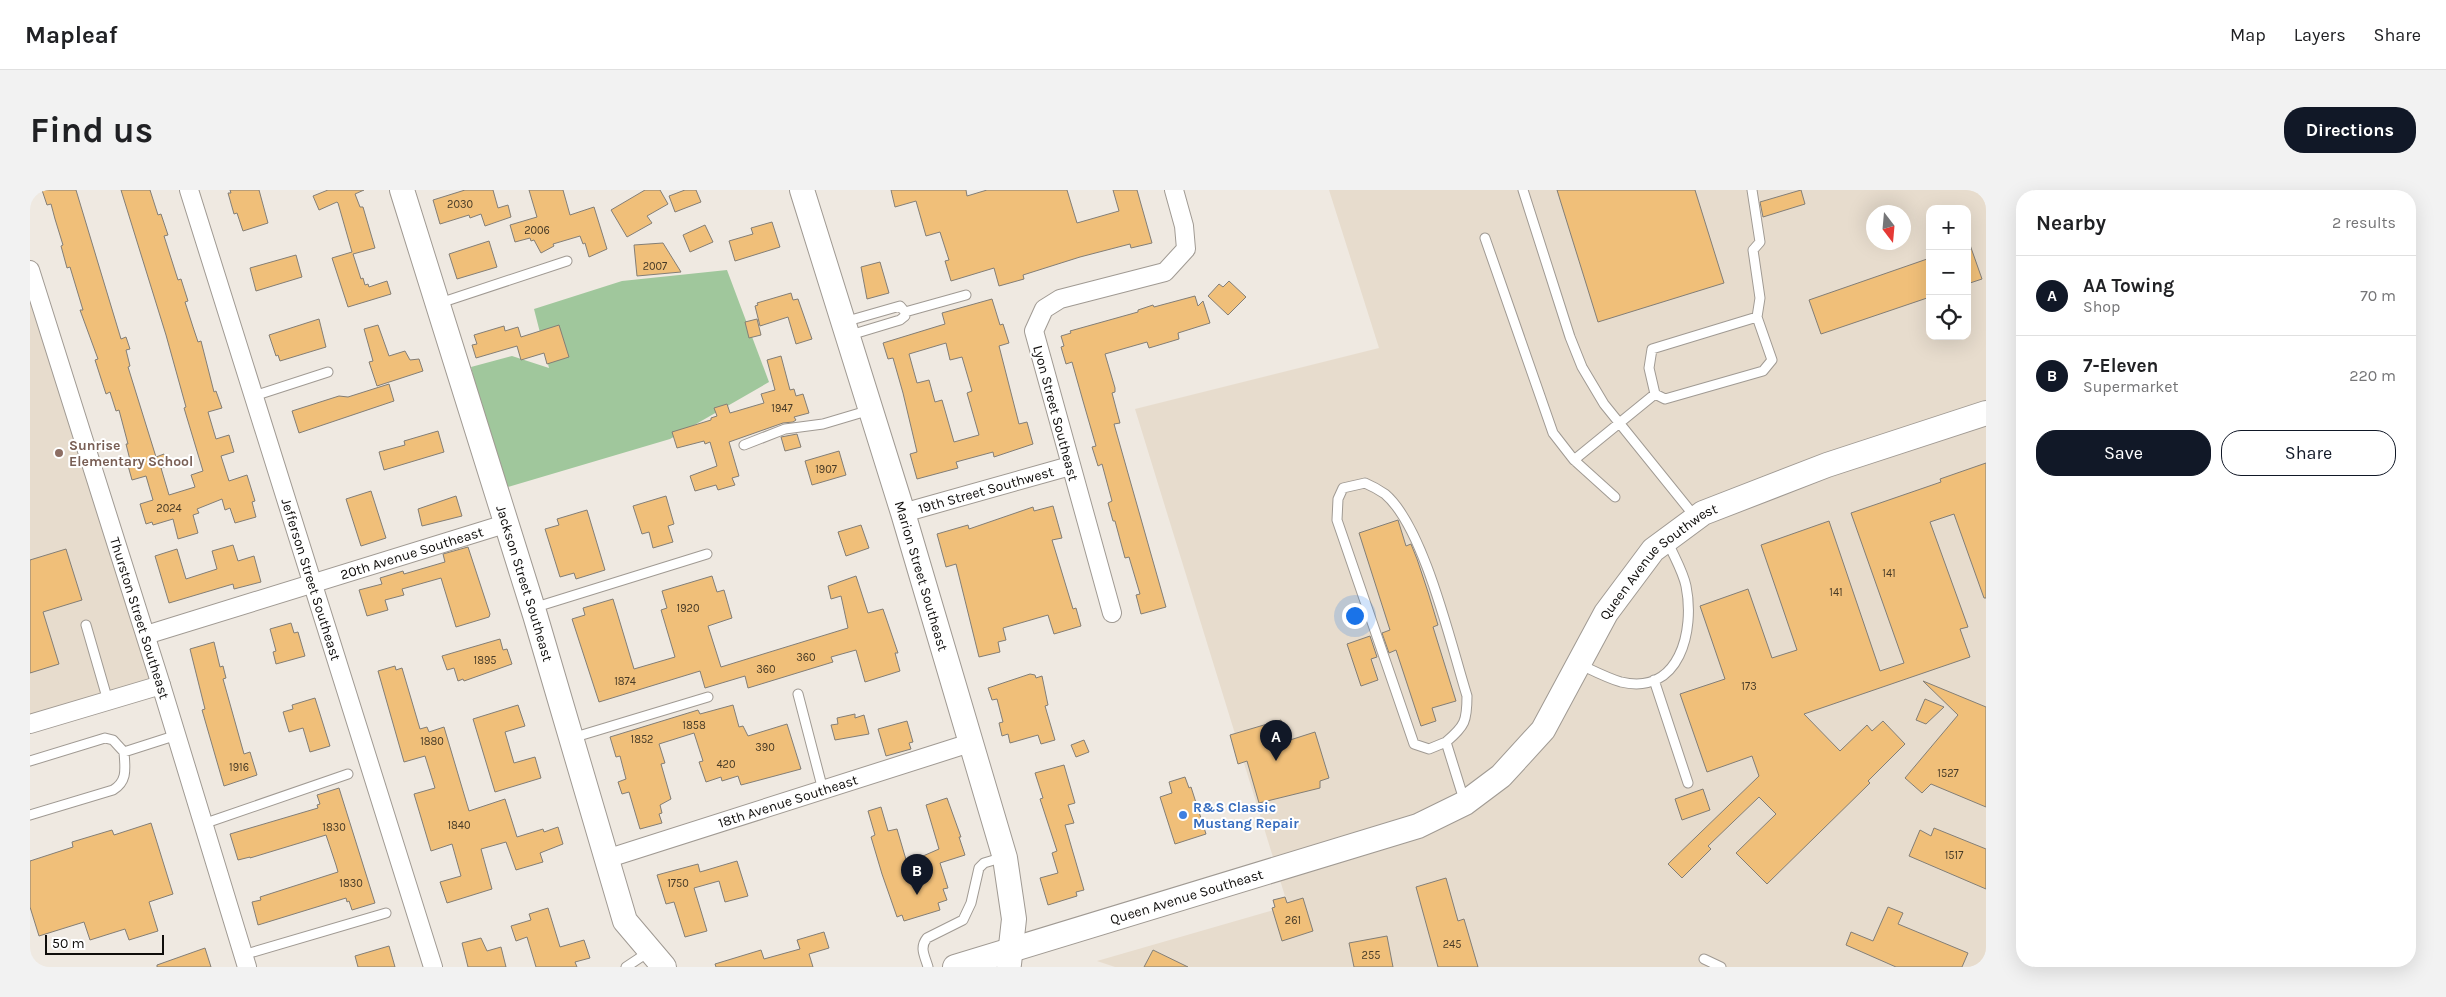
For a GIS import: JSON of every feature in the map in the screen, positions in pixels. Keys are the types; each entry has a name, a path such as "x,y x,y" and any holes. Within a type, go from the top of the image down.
{"street":[{"name":"Jefferson Street Southeast","path":"188,190 433,967"},
{"name":"Jackson Street Southeast","path":"402,190 505,524 533,608 625,921 657,959"},
{"name":"Marion Street Southeast","path":"802,190 903,513 1005,856 1014,919 1010,959"},
{"name":"Lyon Street Southeast","path":"1112,613 1034,331 1044,309 1060,299 1165,272 1186,250 1184,226 1174,190"},
{"name":"Thurston Street Southeast","path":"30,270 162,685 245,961"},
{"name":"Queen Avenue Southwest","path":"1418,826 1465,803 1501,776 1543,730 1606,613 1653,550 1696,518 1703,513 1827,465 1986,413"},
{"name":"19th Street Southwest","path":"903,513 1070,466"},
{"name":"20th Avenue Southeast","path":"146,636 313,582 505,524"},
{"path":"30,724 162,685"},
{"name":"18th Avenue Southeast","path":"606,859 970,743"},
{"name":"Queen Avenue Southeast","path":"955,967 1010,959 1418,826"}],"lane":[{"path":"1523,190 1570,337 1582,367 1604,404 1696,518"},
{"path":"1655,394 1666,399 1763,371 1772,360 1757,317 1760,298 1753,250 1760,242 1760,232 1752,190"},
{"path":"1485,238 1553,433 1574,460 1614,498"},
{"path":"437,304 567,261"},
{"path":"845,329 900,320 905,316 906,312 966,295"},
{"path":"845,329 900,306 906,312"},
{"path":"1655,394 1649,368 1652,349 1757,317"},
{"path":"254,396 328,372"},
{"path":"1574,460 1655,394"},
{"path":"744,445 785,430 823,424 870,410"},
{"path":"1365,482 1386,495 1406,520 1428,568 1467,696 1467,712 1463,728 1446,742 1429,749 1414,744 1337,520 1338,499 1344,488 1365,482"},
{"path":"1578,664 1622,682 1639,683 1654,680 1670,671 1684,647 1689,609 1686,584 1666,540"},
{"path":"533,608 707,554"},
{"path":"86,625 108,701"},
{"path":"1654,680 1688,783"},
{"path":"798,694 823,790"},
{"path":"571,738 708,697"},
{"path":"124,752 177,735"},
{"path":"30,761 105,738 113,740 124,752 125,776 121,785 113,790 30,815"},
{"path":"1446,742 1465,803"},
{"path":"203,824 348,774"},
{"path":"928,967 922,949 923,943 927,938 963,920 971,903 979,868 984,863 1005,856"},
{"path":"245,961 386,913"},
{"path":"626,967 657,959"},
{"path":"1704,959 1721,967"}],"shaded area":[{"path":"1329,190 1986,190 1986,967 1115,967 1097,961 1288,906 1135,409 1379,348"},
{"name":"Sunrise Elementary School","path":"30,270 161,685 30,724"}],"green space":[{"path":"727,270 769,382 670,439 501,489 471,367 512,356 549,368 534,309 622,281"}],"building":[{"path":"42,190 76,190 121,339 126,337 130,349 126,350 130,366 128,367 156,457 164,454 168,466 161,468 169,495 195,487 191,475 203,471 184,408 186,407 166,335 121,190 150,190 158,215 161,214 168,235 164,236 178,280 181,279 188,301 185,302 198,342 201,341 214,392 216,391 222,408 208,412 216,439 229,435 234,452 221,456 229,481 247,475 255,501 252,502 256,517 235,523 230,508 225,510 222,499 197,509 199,513 193,515 198,533 178,539 173,519 153,525 152,522 146,524 140,504 153,500 146,476 132,480 127,462 130,460 126,444 128,444 119,410 116,411 110,392 106,394 95,360 98,359 80,310 83,310 70,267 67,268 61,246 63,245 51,204 47,205"},
{"path":"230,190 259,190 268,223 243,231 237,213 234,214 228,193 231,193"},
{"path":"328,190 364,190 355,194 360,207 363,207 375,248 353,254 361,279 363,278 365,285 368,284 369,287 387,281 391,294 348,307 332,258 352,252 338,203 319,210 313,196"},
{"path":"465,190 493,190 498,208 508,205 511,217 485,226 481,214 470,218 469,215 440,224 433,200"},
{"path":"529,190 563,190 570,215 594,207 607,249 589,257 585,243 583,244 580,236 553,244 554,246 541,253 534,240 531,241 530,238 515,242 510,225 537,217"},
{"path":"645,190 660,190 668,204 647,216 652,223 627,237 611,210"},
{"path":"685,190 696,190 701,202 675,212 669,196"},
{"path":"891,190 966,190 967,196 987,190 1067,190 1077,223 1119,211 1113,190 1137,190 1152,243 1131,248 1130,244 1080,257 1023,275 1024,279 999,286 994,268 951,281 945,261 949,260 940,232 926,236 916,201 895,207"},
{"path":"1557,190 1695,190 1724,283 1598,322"},
{"path":"1801,190 1805,204 1763,217 1760,202"},
{"path":"772,222 780,247 735,261 729,241 753,234 751,228"},
{"path":"705,225 713,242 690,252 683,235"},
{"path":"489,241 497,267 457,279 449,254"},
{"path":"663,243 681,272 637,276 634,245"},
{"path":"1971,248 1982,279 1971,283"},
{"path":"296,255 302,277 256,291 250,268"},
{"path":"1926,259 1926,298 1821,334 1809,300"},
{"path":"880,262 889,293 867,299 861,267"},
{"path":"1229,281 1246,297 1228,315 1208,296 1219,284 1223,287"},
{"path":"791,293 793,300 798,299 812,339 796,344 788,317 760,326 755,306 758,305 757,303"},
{"path":"1195,296 1198,306 1203,301 1210,323 1178,333 1179,339 1149,348 1147,342 1105,354 1115,388 1115,392 1112,393 1120,423 1114,424 1166,607 1141,614 1136,595 1140,594 1129,557 1125,558 1115,521 1113,521 1108,503 1112,501 1102,464 1098,466 1092,447 1096,446 1072,362 1066,364 1061,347 1064,346 1061,336 1071,333 1070,331 1138,312 1138,310 1153,305 1154,307"},
{"path":"992,299 1000,325 1003,324 1009,343 999,346 1019,424 1027,422 1033,444 994,457 993,452 956,462 958,468 917,479 910,454 917,452 903,393 893,358 888,359 883,343 945,324 942,313","holes":["946,343 950,360 962,357 972,391 967,393 979,435 954,442 942,400 935,402 929,380 917,383 909,354"]},
{"path":"319,319 326,347 280,361 278,355 276,356 269,335"},
{"path":"757,319 761,335 749,338 745,322"},
{"path":"378,325 389,356 405,351 410,360 419,359 423,371 377,386 369,362 373,361 364,329"},
{"path":"559,325 569,357 547,364 544,353 521,360 517,346 476,358 472,345 477,344 474,335 504,326 505,331 518,327 521,337"},
{"path":"781,356 790,390 794,389 796,396 803,394 809,413 794,417 796,420 793,422 783,423 729,442 739,476 732,478 735,485 718,490 716,485 695,491 690,476 717,466 710,442 705,444 704,441 677,448 672,432 711,420 711,418 717,416 714,408 727,404 730,413 764,403 761,394 775,390 767,360"},
{"path":"389,384 394,401 299,433 292,411 339,396 348,397"},
{"path":"438,431 444,452 384,470 379,452 405,445 404,441"},
{"path":"797,434 801,447 785,451 781,437"},
{"path":"839,451 846,475 812,485 805,461"},
{"path":"1986,463 1986,598 1984,598 1954,514 1930,522 1968,627 1960,629 1970,657 1804,714 1840,751 1867,725 1872,731 1883,721 1905,744 1868,781 1870,783 1767,884 1736,853 1776,814 1759,797 1708,846 1711,849 1682,878 1668,864 1759,776 1752,756 1707,772 1680,694 1725,679 1700,606 1748,589 1772,658 1797,650 1761,545 1829,521 1880,671 1904,663 1851,513 1941,482 1940,479"},
{"path":"371,491 386,538 361,546 346,499"},
{"path":"456,496 462,516 422,526 418,509"},
{"path":"666,496 674,524 668,526 673,542 653,548 649,532 642,534 633,506"},
{"path":"1053,506 1062,538 1052,540 1073,609 1076,608 1081,626 1054,634 1048,615 1003,628 1006,640 998,642 1000,652 979,657 956,564 946,567 937,534 968,525 969,529 1033,507 1034,511"},
{"path":"587,510 605,570 576,579 574,573 560,577 545,529 559,525 557,519"},
{"path":"1398,520 1406,546 1411,544 1428,592 1438,625 1433,627 1456,701 1432,708 1436,721 1421,726 1396,650 1389,653 1382,633 1390,630 1359,533"},
{"path":"861,525 869,548 846,556 838,532"},
{"path":"233,545 238,561 254,556 261,582 234,589 233,584 169,603 155,556 177,549 186,579 217,569 212,551"},
{"path":"468,547 490,614 489,617 456,627 441,578 402,589 404,595 385,600 388,610 367,616 359,590 382,584 380,578 403,571 404,574 445,562 443,554"},
{"path":"66,549 82,600 43,612 59,664 30,673 30,560"},
{"path":"712,576 717,592 724,590 732,618 708,626 721,667 848,628 841,596 831,599 828,586 856,576 868,613 883,609 898,653 895,653 900,671 865,682 856,650 831,657 833,662 748,688 745,676 705,688 700,671 599,702 572,619 585,615 583,608 613,599 634,669 675,657 661,610 667,608 662,591"},
{"path":"291,623 294,633 298,632 305,656 276,664 273,652 276,651 270,629"},
{"path":"1370,636 1377,657 1371,659 1378,680 1361,686 1347,644"},
{"path":"500,639 503,650 507,649 512,664 464,681 463,679 458,681 454,668 447,670 442,656"},
{"path":"214,642 220,667 223,666 226,678 223,679 244,754 250,752 257,775 224,786 202,710 205,709 190,649"},
{"path":"395,666 396,670 402,668 420,729 427,727 429,732 444,727 469,811 505,799 517,837 543,829 544,832 558,827 563,844 540,853 543,862 516,870 506,842 481,849 492,889 447,903 440,882 461,876 452,844 431,851 414,794 435,788 425,756 404,762 378,671"},
{"path":"1030,674 1035,675 1036,678 1042,676 1048,705 1045,706 1055,740 1041,744 1038,735 1010,743 1008,734 1002,736 999,723 1003,722 997,699 992,700 988,688"},
{"path":"1923,681 1986,707 1986,807 1931,784 1922,793 1905,778 1958,715"},
{"path":"315,698 330,746 310,752 303,728 289,732 283,712 293,709 292,705"},
{"path":"1925,699 1944,707 1926,724 1916,720"},
{"path":"518,705 525,726 505,732 514,763 535,757 541,778 495,792 473,719"},
{"path":"733,705 739,727 743,726 748,736 787,724 801,769 741,785 738,776 722,781 721,777 706,782 699,762 703,761 694,733 659,744 665,763 661,764 671,799 660,805 662,813 659,814 662,823 640,829 629,792 622,794 618,782 626,779 620,756 616,757 610,737 698,710 700,714"},
{"path":"855,714 855,718 864,715 869,734 835,740 831,725 838,724 837,718"},
{"path":"1281,720 1287,741 1315,732 1329,778 1320,781 1320,788 1259,803 1247,761 1238,764 1230,735"},
{"path":"907,721 913,742 909,743 911,749 886,756 878,729"},
{"path":"1084,740 1089,752 1076,757 1071,745"},
{"path":"1064,765 1075,803 1068,805 1074,823 1065,825 1084,890 1076,892 1077,896 1048,905 1040,878 1058,873 1052,853 1057,851 1040,799 1043,798 1035,773"},
{"name":"R&S Classic Mustang Repair","path":"1185,777 1189,788 1191,787 1206,834 1175,844 1160,797 1172,793 1169,782"},
{"path":"339,788 375,903 352,910 346,898 258,925 252,902 261,900 260,897 338,872 336,865 326,835 238,860 230,834 318,808 317,805 320,804 317,795"},
{"path":"1703,789 1710,810 1682,820 1675,799"},
{"path":"947,798 961,837 959,837 965,855 940,863 948,888 943,889 947,900 938,903 940,910 904,921 902,915 897,917 882,874 871,837 875,835 868,811 881,807 888,831 897,829 907,863 939,849 926,805"},
{"path":"151,823 173,894 149,902 158,931 129,940 125,929 90,940 84,922 39,936 30,907 30,861 73,847 72,842 112,830 114,835"},
{"path":"1934,828 1986,849 1986,889 1909,856 1920,830 1931,836"},
{"path":"737,861 748,896 725,902 719,881 694,888 707,931 685,937 674,902 666,904 657,875 698,864 700,872"},
{"path":"1446,878 1458,921 1464,919 1478,967 1438,967 1416,887"},
{"path":"1285,897 1287,903 1303,898 1313,931 1282,941 1272,908 1275,907 1273,900"},
{"path":"1888,907 1903,913 1898,924 1968,953 1962,967 1896,967 1846,945 1851,932 1873,941"},
{"path":"548,908 560,947 584,940 590,958 575,962 577,967 536,967 527,937 516,941 511,926 531,920 529,914"},
{"path":"824,932 829,948 809,954 813,967 716,967 715,964 761,950 764,959 800,949 797,940"},
{"path":"1387,936 1393,967 1354,967 1349,943"},
{"path":"481,938 487,951 501,947 506,967 468,967 462,943"},
{"path":"389,946 395,967 358,967 355,956"},
{"path":"205,948 211,967 157,967 157,965"},
{"path":"1153,950 1188,967 1144,967"}],"place":[{"name":"Sunrise Elementary School","path":"59,453"},
{"name":"AA Towing","path":"1276,761"},
{"name":"R&S Classic Mustang Repair","path":"1183,815"},
{"name":"7-Eleven","path":"917,895"}]}
